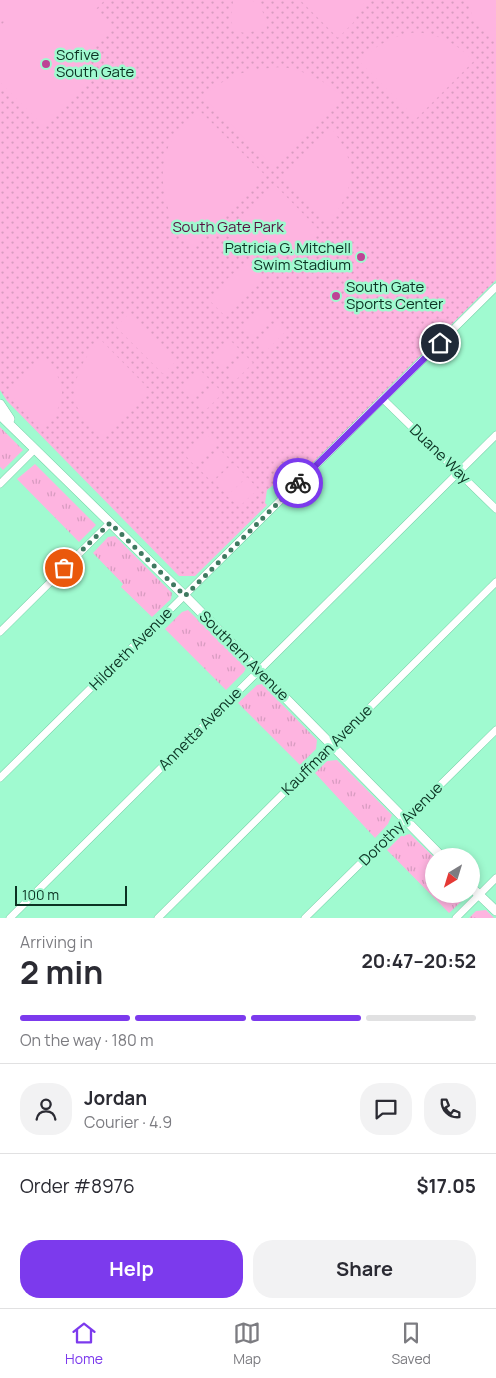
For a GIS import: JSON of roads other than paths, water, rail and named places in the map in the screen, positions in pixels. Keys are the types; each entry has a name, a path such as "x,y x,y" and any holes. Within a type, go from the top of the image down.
{"street":[{"name":"Hildreth Avenue","path":"0,778 496,287"},
{"name":"Duane Way","path":"384,398 496,509"},
{"name":"Southern Avenue","path":"0,404 23,437"},
{"name":"Southern Avenue","path":"0,415 185,596 433,848"},
{"name":"Annetta Avenue","path":"10,918 496,435"},
{"path":"0,484 35,449"},
{"path":"0,632 110,523"},
{"name":"Kauffman Avenue","path":"158,918 496,582"},
{"name":"Dorothy Avenue","path":"306,918 496,730"},
{"path":"480,893 496,878"},
{"path":"480,895 496,912"},
{"path":"456,918 470,903"}],"place":[{"name":"Sofive South Gate","path":"46,64"},
{"name":"Patricia G. Mitchell Swim Stadium","path":"361,257"},
{"name":"South Gate Sports Center","path":"336,296"}],"park label":[{"name":"South Gate Park","path":"228,227"}]}
